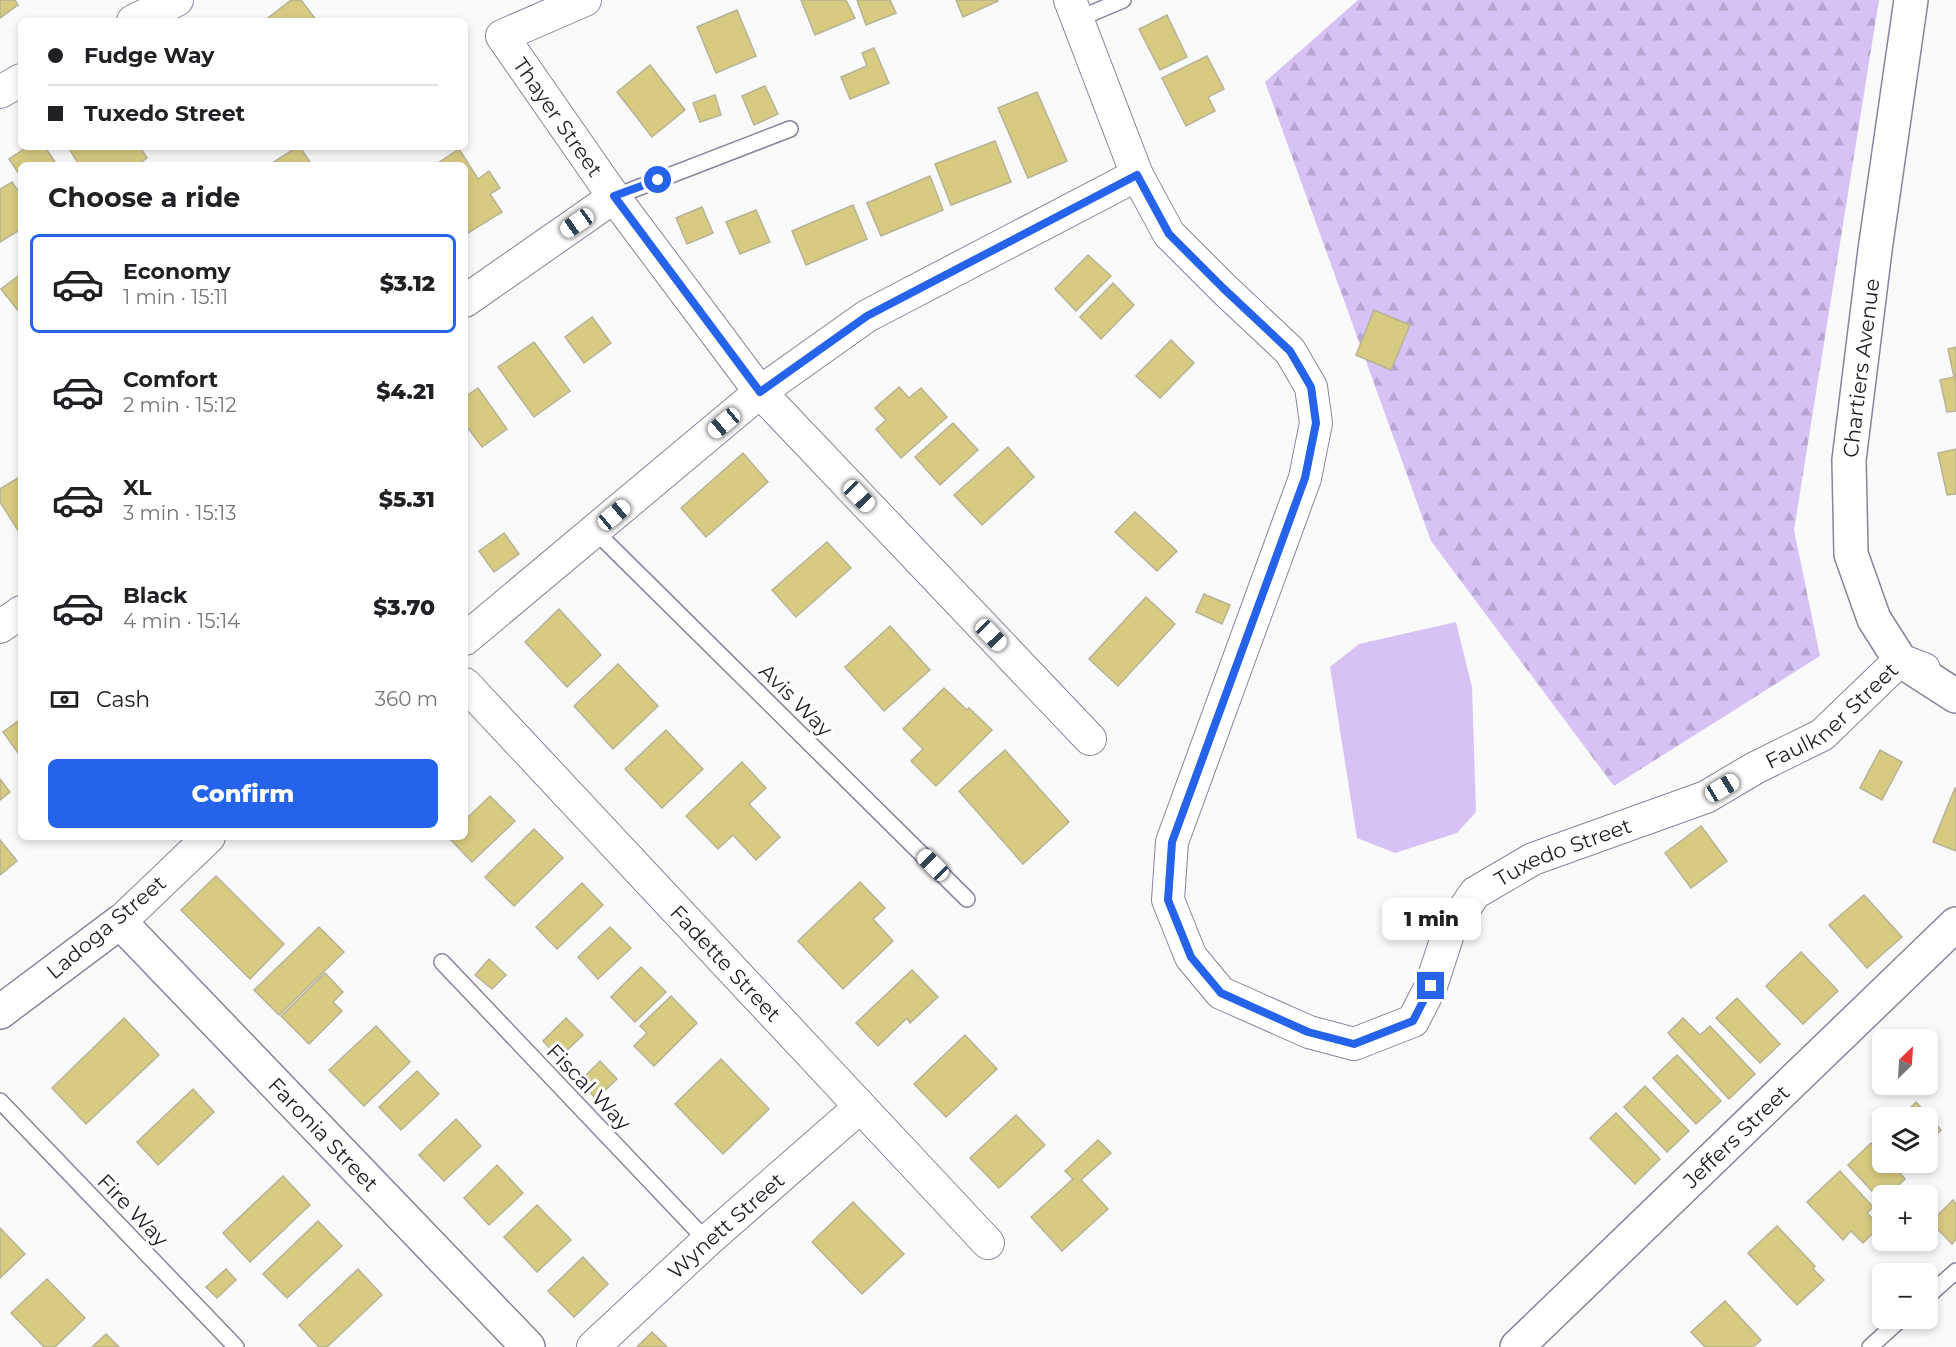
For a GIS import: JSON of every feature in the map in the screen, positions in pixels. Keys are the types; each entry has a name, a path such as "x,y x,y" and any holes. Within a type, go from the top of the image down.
{"street":[{"path":"139,18 177,0"},
{"name":"Thayer Street","path":"585,0 502,36 614,196 760,392 1090,739"},
{"name":"Chartiers Avenue","path":"1911,0 1874,261 1850,459 1851,554 1874,619 1900,660 1956,696"},
{"name":"Tuxedo Street","path":"1074,9 1137,175 1169,234 1290,351 1311,387 1316,423 1305,478 1172,842 1168,900 1191,957 1221,993 1308,1032 1354,1044 1413,1021 1431,986 1449,931 1475,893 1533,859 1706,797"},
{"path":"0,92 18,82"},
{"path":"468,637 760,392 867,316 1137,175"},
{"path":"468,299 614,196"},
{"path":"0,627 18,614"},
{"name":"Faulkner Street","path":"1706,797 1755,768 1822,735 1900,660 1956,680"},
{"name":"Fadette Street","path":"468,687 988,1243"},
{"name":"Ladoga Street","path":"0,1012 120,922 206,840"},
{"name":"Faronia Street","path":"120,922 528,1347"},
{"name":"Jeffers Street","path":"1517,1347 1956,924"},
{"name":"Wynett Street","path":"593,1347 707,1241 860,1107"}],"lane":[{"path":"1074,9 1123,0"},
{"path":"614,196 790,129"},
{"name":"Avis Way","path":"595,531 967,899"},
{"name":"Fiscal Way","path":"442,962 707,1241"},
{"name":"Fire Way","path":"0,1101 236,1347"},
{"path":"1938,1287 1956,1270"},
{"path":"1870,1347 1890,1329"}],"green space":[{"path":"1358,0 1879,0 1794,530 1820,656 1614,786 1431,541 1265,82"},
{"path":"1456,622 1472,687 1476,812 1457,833 1395,853 1357,838 1330,667 1359,644"}],"building":[{"path":"0,0 15,0 18,5 0,18"},
{"path":"291,0 301,0 315,18 268,18"},
{"path":"801,0 846,0 855,18 815,35"},
{"path":"857,0 890,0 896,13 866,25"},
{"path":"956,0 997,0 998,1 963,17"},
{"path":"737,10 756,56 716,73 697,27"},
{"path":"1167,15 1187,57 1160,70 1139,29"},
{"path":"874,48 889,83 850,99 841,77 867,66 862,53"},
{"path":"1207,56 1224,89 1208,97 1215,111 1186,126 1162,78"},
{"path":"650,65 685,110 652,137 617,92"},
{"path":"765,86 778,114 754,125 742,96"},
{"path":"1037,92 1067,161 1028,178 998,108"},
{"path":"715,95 721,115 700,122 693,103"},
{"path":"995,141 1011,182 951,205 935,164"},
{"path":"22,150 47,150 55,162 18,162 18,172 9,159"},
{"path":"70,150 142,150 147,158 141,162 77,162"},
{"path":"292,150 302,150 310,162 274,162"},
{"path":"460,150 467,162 440,162"},
{"path":"468,163 478,179 489,171 500,188 490,194 502,212 468,233"},
{"path":"930,176 943,210 881,236 867,203"},
{"path":"12,182 18,191 18,231 0,242 0,189"},
{"path":"853,205 867,239 806,265 792,231"},
{"path":"702,207 713,233 687,244 676,218"},
{"path":"756,210 770,242 740,254 726,222"},
{"path":"1088,255 1111,276 1076,311 1055,289"},
{"path":"18,276 18,310 1,289"},
{"path":"1113,283 1134,305 1101,339 1080,317"},
{"path":"1374,310 1410,325 1391,370 1356,355"},
{"path":"592,317 611,343 584,363 565,337"},
{"path":"1171,340 1194,363 1160,398 1136,376"},
{"path":"534,342 570,391 534,417 498,367"},
{"path":"1956,347 1956,411 1947,412 1940,380 1954,377 1948,349"},
{"path":"899,387 909,398 921,388 947,417 901,458 876,429 886,420 875,408"},
{"path":"478,388 507,429 482,447 468,428 468,395"},
{"path":"953,423 978,450 940,485 915,457"},
{"path":"1008,447 1034,477 982,525 954,495"},
{"path":"1956,449 1956,494 1947,495 1938,453"},
{"path":"743,453 768,482 706,537 681,508"},
{"path":"18,478 18,530 0,502 0,489"},
{"path":"1135,512 1177,551 1157,571 1115,532"},
{"path":"504,533 519,554 494,572 479,551"},
{"path":"827,542 851,568 796,617 772,590"},
{"path":"1204,594 1230,605 1222,624 1196,612"},
{"path":"1146,597 1175,624 1118,686 1089,659"},
{"path":"559,609 601,655 567,687 525,642"},
{"path":"890,626 930,670 884,711 845,667"},
{"path":"618,664 658,706 613,749 574,706"},
{"path":"944,688 992,730 936,786 911,761 923,749 903,729"},
{"path":"18,721 18,753 3,732"},
{"path":"666,730 703,769 662,808 625,769"},
{"path":"1005,750 1069,822 1023,864 959,791"},
{"path":"1880,750 1902,762 1882,800 1860,788"},
{"path":"742,762 766,788 749,804 780,837 756,860 733,835 718,849 686,816"},
{"path":"0,779 10,792 0,800"},
{"path":"1956,788 1956,851 1933,842"},
{"path":"490,796 515,821 472,862 451,840 468,840 468,817"},
{"path":"1701,826 1727,861 1691,888 1665,853"},
{"path":"534,829 563,858 514,906 485,877"},
{"path":"0,840 17,861 0,875"},
{"path":"216,876 284,944 250,979 181,910"},
{"path":"860,882 885,908 873,919 893,941 843,989 798,941"},
{"path":"582,883 603,905 557,949 536,927"},
{"path":"1864,895 1902,937 1867,968 1829,925"},
{"path":"319,927 344,952 279,1015 254,990"},
{"path":"610,927 631,948 598,979 578,957"},
{"path":"1801,952 1838,991 1803,1024 1766,986"},
{"path":"489,959 506,975 492,989 475,975"},
{"path":"641,967 666,992 635,1022 611,997"},
{"path":"912,970 938,997 910,1023 907,1018 878,1046 856,1023"},
{"path":"325,973 343,992 333,1002 342,1011 309,1044 281,1016"},
{"path":"671,996 697,1023 654,1066 634,1046 647,1033 640,1026"},
{"path":"1737,998 1780,1044 1760,1063 1716,1018"},
{"path":"124,1018 159,1055 86,1124 52,1088"},
{"path":"566,1018 583,1035 559,1058 543,1041"},
{"path":"1683,1018 1700,1035 1710,1026 1755,1074 1729,1099 1668,1033"},
{"path":"376,1026 410,1062 364,1106 329,1070"},
{"path":"965,1035 997,1069 946,1117 914,1084"},
{"path":"1677,1055 1721,1101 1696,1124 1653,1078"},
{"path":"721,1059 769,1109 723,1154 675,1104"},
{"path":"600,1061 617,1079 596,1099 580,1081"},
{"path":"417,1071 439,1094 401,1130 379,1107"},
{"path":"1645,1086 1689,1131 1667,1152 1624,1107"},
{"path":"193,1089 214,1112 158,1165 137,1142"},
{"path":"1916,1102 1920,1107 1911,1107"},
{"path":"1616,1113 1660,1159 1635,1184 1590,1138"},
{"path":"1016,1115 1045,1145 999,1188 970,1158"},
{"path":"456,1119 481,1146 444,1181 419,1155"},
{"path":"1098,1140 1111,1153 1081,1180 1108,1209 1062,1251 1031,1217 1073,1179 1065,1171"},
{"path":"1871,1143 1872,1173 1900,1173 1905,1179 1899,1185 1872,1185 1872,1191 1848,1165"},
{"path":"497,1165 523,1193 489,1225 464,1198"},
{"path":"1840,1171 1872,1206 1867,1213 1872,1218 1872,1234 1863,1243 1851,1231 1843,1240 1807,1202"},
{"path":"283,1176 310,1205 250,1262 223,1233"},
{"path":"1953,1200 1956,1204 1956,1239 1952,1244 1938,1229 1938,1215"},
{"path":"853,1202 904,1254 862,1294 812,1242"},
{"path":"537,1205 571,1240 537,1272 504,1237"},
{"path":"318,1221 342,1246 287,1298 263,1274"},
{"path":"1777,1226 1815,1266 1813,1269 1824,1280 1797,1305 1748,1253"},
{"path":"0,1228 25,1254 0,1278"},
{"path":"583,1257 608,1284 574,1317 548,1291"},
{"path":"226,1269 236,1280 217,1298 206,1287"},
{"path":"358,1269 382,1295 327,1347 319,1347 299,1325"},
{"path":"47,1279 85,1318 55,1347 44,1347 11,1313"},
{"path":"1725,1301 1761,1340 1753,1347 1705,1347 1691,1332"},
{"path":"652,1332 667,1347 637,1347"},
{"path":"106,1334 119,1347 92,1347"}],"route":[{"path":"658,180 614,196 760,392 867,316 1137,175 1169,234 1290,351 1311,387 1316,423 1305,478 1172,842 1168,900 1191,957 1221,993 1308,1032 1354,1044 1413,1021 1431,986"}]}
